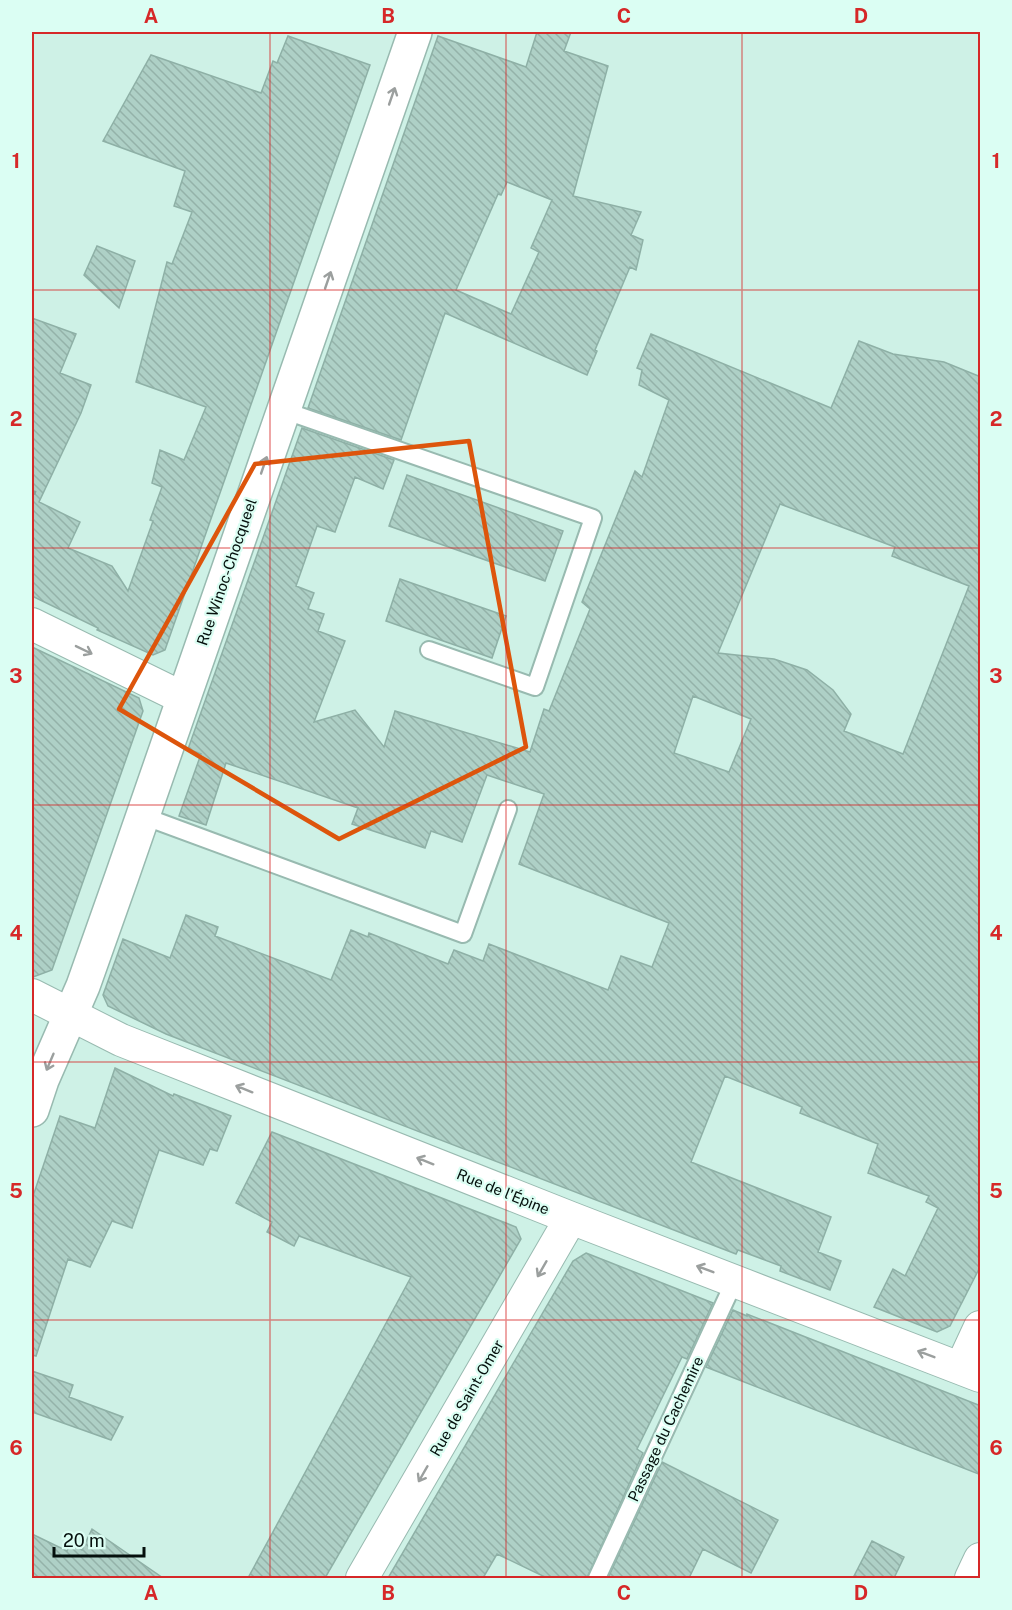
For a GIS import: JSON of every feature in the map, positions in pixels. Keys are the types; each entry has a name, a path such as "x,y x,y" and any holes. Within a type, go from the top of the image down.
{"street":[{"name":"Rue Winoc-Chocqueel","path":"32,1110 42,1080 70,1015 142,816 415,32"},
{"path":"32,624 183,698"},
{"name":"Rue de l'Épine","path":"32,995 121,1040 571,1218 971,1372"},
{"name":"Rue de Saint-Omer","path":"362,1578 571,1218"},
{"path":"971,1372 981,1327"},
{"path":"971,1578 981,1559"}],"lane":[{"path":"283,410 593,518 535,687 429,650"},
{"path":"142,816 463,934 508,809"},
{"name":"Passage du Cachemire","path":"597,1578 735,1280"}],"highlighted area":[{"path":"469,441 526,747 339,839 119,709 255,464"}],"building":[{"path":"537,32 571,32 564,51 608,66 573,196 641,212 631,235 643,240 636,270 630,267 595,350 597,351 587,375 445,313 401,440 308,408 438,36 526,67","holes":["507,182 552,200 531,248 539,252 511,314 456,290 498,194 501,195"]},
{"path":"288,36 370,65 165,650 153,655 97,630 98,628 32,596 32,318 76,334 60,373 91,385 81,413 39,502 80,522 68,548 112,566 128,591 153,521 150,520 162,487 152,483 160,450 184,460 206,407 136,382 167,262 172,264 192,212 174,206 185,171 103,141 151,55 261,93 273,61 277,63"},
{"path":"97,246 135,261 119,308 84,275"},
{"path":"651,334 831,408 859,341 893,354 944,362 981,377 981,1265 950,1326 937,1332 874,1307 893,1269 905,1276 938,1208 926,1202 929,1196 868,1173 878,1144 800,1113 802,1107 725,1076 691,1162 831,1217 818,1252 841,1261 830,1290 780,1271 781,1266 738,1250 736,1254 166,1034 108,1006 103,995 123,939 170,958 186,915 218,927 215,936 331,980 351,930 368,937 369,933 448,964 454,950 483,961 489,944 608,990 621,956 652,967 669,923 519,864 544,794 487,775 462,842 431,831 425,848 352,824 358,808 226,763 206,825 179,816 201,754 188,749 302,428 394,460 383,489 355,477 335,532 317,526 296,586 314,593 308,609 324,614 318,631 345,641 314,722 355,710 384,747 395,711 530,752 544,709 549,711 590,609 582,602 635,471 642,477 669,400 639,385 642,370 637,368","holes":["780,504 895,547 892,556 969,586 903,754 844,731 851,714 833,690 807,670 774,659 718,653","693,696 751,719 729,772 674,753"]},
{"path":"407,475 563,531 545,581 389,526"},
{"path":"400,579 506,616 492,658 386,621"},
{"path":"32,647 139,698 143,711 52,970 33,977 32,977"},
{"path":"115,1068 173,1096 174,1094 231,1116 217,1151 210,1149 203,1165 159,1150 132,1228 112,1221 90,1267 68,1259 36,1356 32,1355 32,1199 60,1116 95,1128"},
{"path":"272,1132 516,1227 521,1239 325,1578 248,1578 411,1277 299,1236 294,1246 267,1232 272,1222 236,1203"},
{"path":"586,1253 713,1303 687,1359 682,1357 637,1449 643,1453 587,1578 547,1578 497,1554 483,1578 388,1578 573,1261"},
{"path":"733,1310 981,1406 981,1475 706,1367"},
{"path":"32,1371 73,1385 69,1397 123,1417 111,1440 32,1412"},
{"path":"662,1462 778,1520 751,1573 703,1549 689,1578 608,1578"},
{"path":"92,1529 163,1578 32,1578 32,1534 67,1551 70,1544 82,1550"},
{"path":"872,1541 904,1557 894,1578 853,1578"}]}
